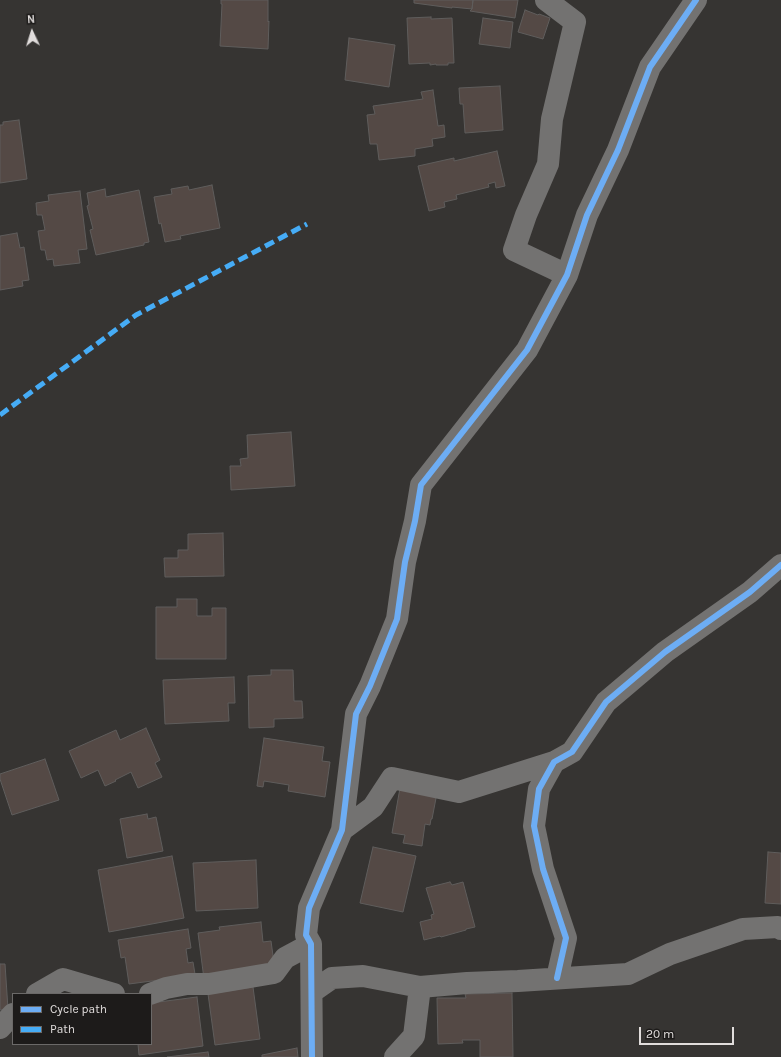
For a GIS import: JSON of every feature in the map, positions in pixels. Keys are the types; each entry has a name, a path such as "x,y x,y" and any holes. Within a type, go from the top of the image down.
{"street":[{"path":"546,0 575,22 552,119 548,164 526,215 514,250 567,275"},
{"path":"312,1057 311,944 306,935 309,908 342,830 356,714 370,686 397,620 405,562 421,485 526,350 567,275 587,215 618,150 650,67 696,0"},
{"path":"342,830 373,807 392,778 459,792 554,762 572,752 606,702 665,652 750,592 781,565"},
{"path":"554,762 539,789 534,826 543,869 566,938 557,978"},
{"path":"312,992 332,978 363,976 420,987 628,974 670,954 743,929 778,927 781,929"},
{"path":"152,993 166,988 186,984 209,984 274,973 285,958 311,944"},
{"path":"39,993 63,979 111,993"},
{"path":"395,1057 414,1036 420,987"},
{"path":"0,1028 12,1015"}],"building":[{"path":"221,0 268,0 268,49 220,46"},
{"path":"414,0 473,0 472,9 414,3"},
{"path":"473,0 518,0 515,18 470,11 472,9"},
{"path":"525,10 550,18 543,39 518,32"},
{"path":"431,17 431,19 452,18 454,63 448,63 448,65 430,65 430,63 409,64 407,18"},
{"path":"483,18 513,22 510,48 479,44"},
{"path":"349,38 395,45 389,87 345,80"},
{"path":"500,86 503,130 465,133 463,104 460,104 459,88"},
{"path":"433,90 438,126 444,125 445,137 432,139 433,146 415,149 415,156 379,160 377,144 370,144 367,115 375,114 373,106 423,99 421,92"},
{"path":"19,120 27,179 0,183 0,125 3,125 3,122"},
{"path":"497,151 505,186 496,188 495,182 488,184 489,187 456,195 457,199 444,202 445,207 429,211 418,166 454,158 454,161"},
{"path":"212,185 220,228 180,236 181,239 165,242 161,223 159,224 154,197 172,194 171,189 188,186 189,190"},
{"path":"105,189 106,197 139,190 149,242 144,243 144,245 96,255 90,230 93,229 87,206 89,205 87,193"},
{"path":"80,191 87,249 78,250 80,263 54,266 53,259 47,260 45,250 41,250 38,231 45,230 42,215 37,215 36,203 49,201 48,195"},
{"path":"17,233 20,248 24,247 29,280 22,281 23,286 0,290 0,236"},
{"path":"291,432 295,486 231,490 230,466 241,466 240,459 248,458 247,435"},
{"path":"223,533 224,576 165,577 164,558 178,558 178,550 188,550 188,534"},
{"path":"177,599 197,599 197,616 212,616 212,608 226,608 226,659 156,659 156,607 177,607"},
{"path":"271,670 293,670 294,701 302,701 303,718 274,719 274,727 249,728 248,676 271,675"},
{"path":"234,677 235,703 228,703 229,721 165,724 163,680"},
{"path":"146,728 160,760 155,763 162,777 138,788 131,772 105,786 98,770 81,778 69,751 116,730 120,740"},
{"path":"264,738 324,747 322,761 330,762 325,797 288,791 289,785 264,781 263,787 257,786"},
{"path":"45,759 59,800 12,815 0,779 0,774"},
{"path":"400,788 437,793 430,825 425,824 422,846 403,843 405,835 392,833"},
{"path":"147,814 148,819 156,817 163,851 127,858 120,819"},
{"path":"373,847 416,856 403,912 360,903"},
{"path":"768,852 781,853 781,904 765,903"},
{"path":"172,856 184,918 109,932 98,870"},
{"path":"256,860 258,908 196,911 193,863"},
{"path":"450,882 452,885 463,882 475,927 441,937 424,940 420,922 432,919 431,915 434,914 426,888"},
{"path":"261,922 263,942 271,941 275,970 204,979 198,933 220,930 219,927"},
{"path":"188,929 191,948 186,949 188,963 193,962 196,980 175,978 129,984 125,957 121,958 118,940"},
{"path":"0,964 5,964 8,1009 0,1010"},
{"path":"253,987 260,1039 215,1045 208,994"},
{"path":"512,993 513,1057 480,1057 480,1040 462,1040 463,1043 438,1044 437,998 466,998 465,994"},
{"path":"197,997 203,1046 139,1055 138,1045 152,1045 152,1003"},
{"path":"297,1048 298,1057 262,1057 262,1055"},
{"path":"208,1052 209,1057 167,1057"}],"marked path":[{"path":"0,415 136,315 307,224"}],"cycle path":[{"path":"312,1057 311,944 306,935 309,908 342,830 356,714 370,686 397,619 405,562 415,521 421,485 527,350 567,275 587,215 618,150 650,67 696,0"},
{"path":"557,978 566,938 543,869 534,826 539,789 554,762 572,752 606,702 665,652 750,592 781,565"}]}
